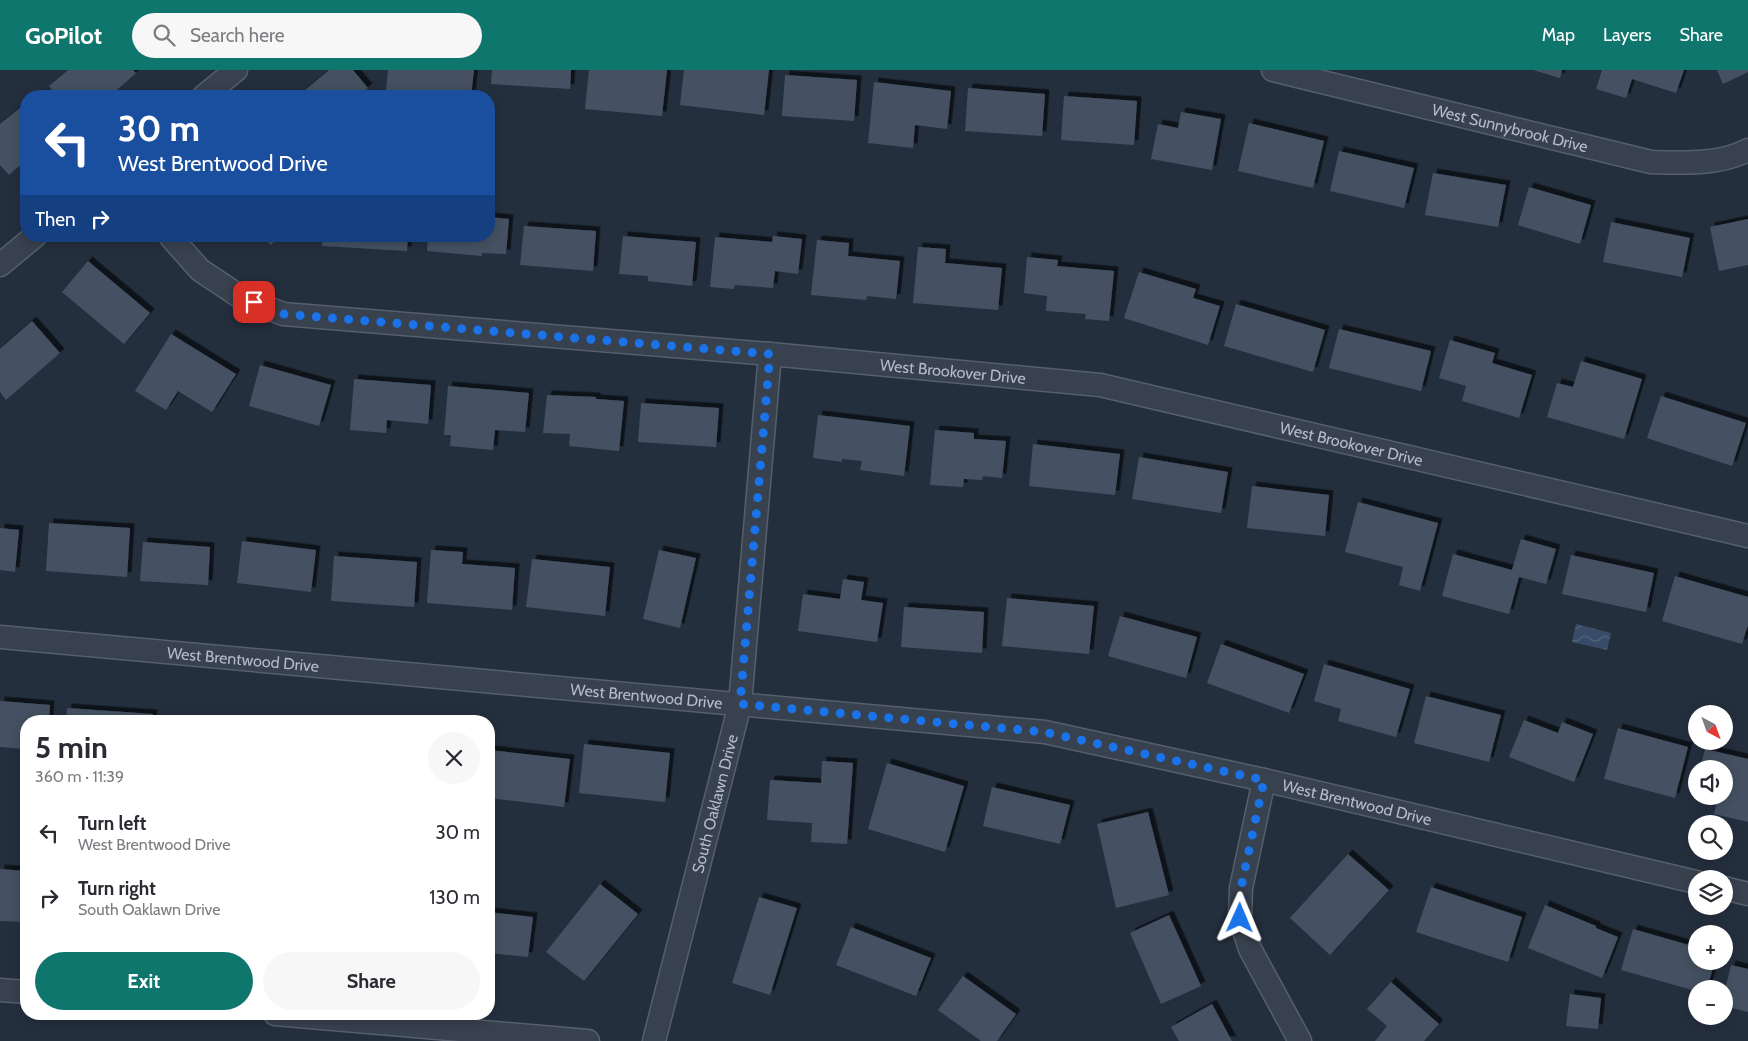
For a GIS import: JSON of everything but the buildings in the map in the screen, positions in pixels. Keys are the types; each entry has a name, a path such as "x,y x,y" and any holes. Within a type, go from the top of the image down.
{"street":[{"path":"211,90 236,70"},
{"name":"West Sunnybrook Drive","path":"1273,70 1651,162 1697,163 1741,154 1748,150"},
{"path":"0,265 28,242"},
{"name":"West Brookover Drive","path":"175,242 200,270 239,296 283,314 770,354 1100,385 1748,536"},
{"name":"South Oaklawn Drive","path":"654,1041 740,704 770,354"},
{"name":"West Brentwood Drive","path":"0,637 1044,732 1264,780 1688,880"},
{"path":"1264,780 1241,888 1240,918 1250,949 1300,1041"},
{"path":"1733,890 1748,894"},
{"path":"0,990 20,992"},
{"path":"345,1020 588,1041"}],"water":[{"path":"1576,624 1611,633 1607,650 1572,642"}],"route":[{"path":"254,302 283,314 770,354 740,704 1044,732 1264,780 1241,888 1240,918"}]}
